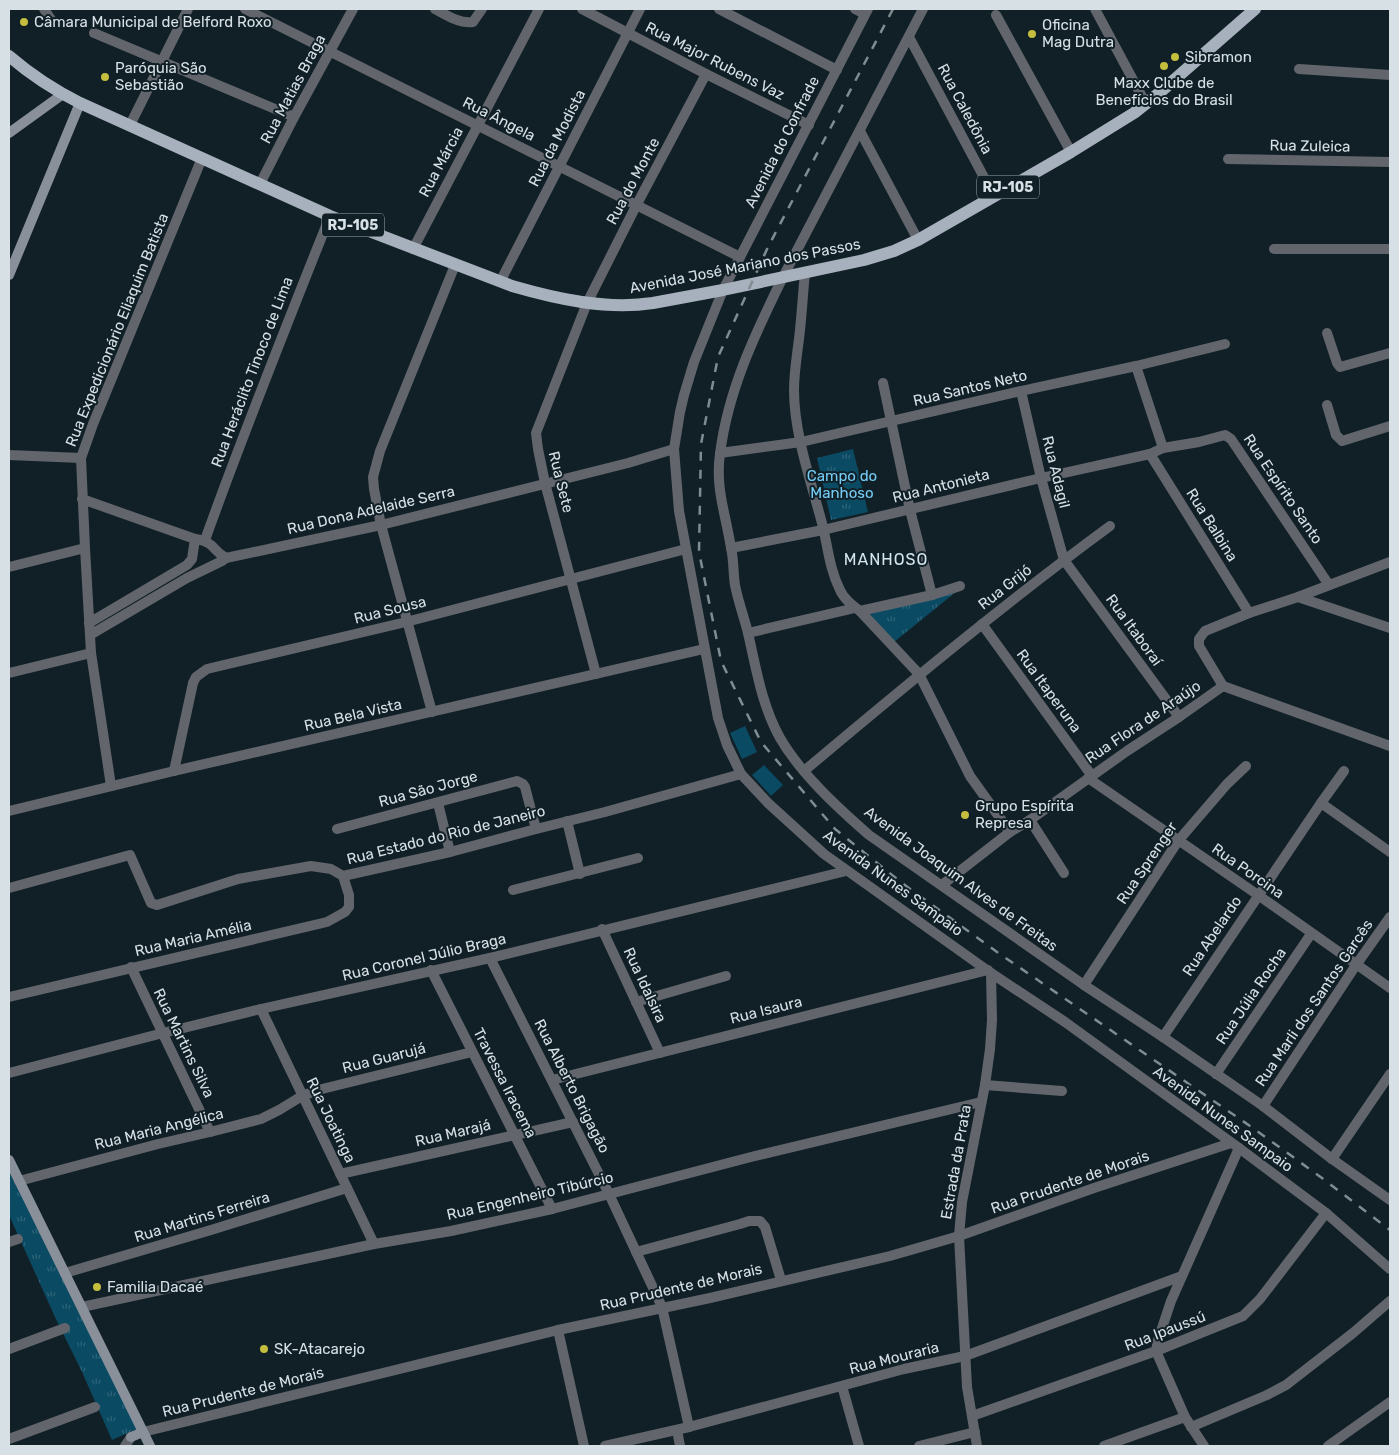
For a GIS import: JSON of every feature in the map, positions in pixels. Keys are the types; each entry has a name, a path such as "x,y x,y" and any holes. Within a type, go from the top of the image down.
{"main road":[{"name":"Avenida José Mariano dos Passos","path":"9,56 63,94 80,103 330,216 413,249 500,282 535,293 587,303 641,305 723,290 879,256 918,240 1071,152 1134,113 1255,9"},
{"path":"9,133 63,94"},
{"path":"9,275 80,103"},
{"path":"9,1160 150,1446"},
{"name":"Rua Prudente de Morais","path":"128,1442 143,1432"}],"street":[{"path":"44,9 52,22"},
{"path":"130,125 188,9"},
{"name":"Rua Ângela","path":"245,9 740,256"},
{"name":"Rua Matias Braga","path":"260,184 353,9"},
{"path":"435,9 461,22 473,22 482,9"},
{"name":"Rua Márcia","path":"413,249 539,9"},
{"name":"Rua Major Rubens Vaz","path":"582,9 627,34 809,125"},
{"name":"Rua da Modista","path":"500,282 640,9"},
{"path":"718,9 837,70"},
{"path":"854,9 866,11"},
{"name":"Avenida Joaquim Alves de Freitas","path":"923,9 756,331 729,408 720,453 718,486 732,548 735,586 763,696 774,728 788,751 804,771 869,835 1084,985 1263,1106 1332,1159 1390,1200"},
{"path":"1094,9 1146,104"},
{"name":"Avenida do Confrade","path":"723,290 866,11"},
{"path":"996,15 1071,152"},
{"path":"94,33 294,117"},
{"name":"Rua Caledônia","path":"909,37 994,196"},
{"path":"1299,69 1390,75"},
{"name":"Rua do Monte","path":"587,303 706,74"},
{"path":"860,131 918,240"},
{"name":"Rua Expedicionário Eliaquim Batista","path":"111,786 91,653 81,458 93,424 202,158"},
{"name":"Rua Zuleica","path":"1228,159 1390,162"},
{"name":"Rua Heráclito Tinoco de Lima","path":"89,623 187,566 192,559 330,216"},
{"path":"1274,249 1390,249"},
{"path":"432,712 381,525 373,477 376,464 456,265"},
{"path":"805,273 794,390 796,422 824,530 830,564 837,584 846,599 919,674 970,776 1010,832"},
{"name":"Avenida Nunes Sampaio","path":"723,290 688,379 674,449 679,511 718,718 727,745 741,774 768,803 824,854 846,871 1065,1022 1235,1146 1326,1213 1390,1269"},
{"name":"Rua Sete","path":"587,303 538,428 537,444 545,483 596,674"},
{"path":"1327,332 1336,364 1340,367 1390,353"},
{"name":"Rua Santos Neto","path":"720,453 801,442 1225,344"},
{"path":"1136,366 1163,448"},
{"path":"883,382 910,510 932,595"},
{"name":"Rua Adagil","path":"1021,391 1040,478 1064,560"},
{"path":"1327,405 1336,435 1342,441 1390,426"},
{"name":"Rua Espírito Santo","path":"1150,454 1163,448 1198,442 1222,435 1228,436 1329,585"},
{"name":"Rua Dona Adelaide Serra","path":"90,635 187,578 226,558 381,525 628,463 674,449"},
{"name":"Rua Antonieta","path":"732,548 824,530 1040,478 1150,454"},
{"name":"Rua Balbina","path":"1150,454 1249,613"},
{"path":"9,455 81,458"},
{"path":"82,499 200,540 212,545 226,558"},
{"name":"Rua Grijó","path":"804,771 919,674 1110,526"},
{"path":"9,567 85,548"},
{"name":"Rua Sousa","path":"174,771 193,683 196,677 204,670 406,622 686,549"},
{"name":"Rua Itaboraí","path":"1064,560 1179,717"},
{"name":"Rua Flora de Araújo","path":"942,886 1010,832 1223,686 1199,646 1199,639 1205,631 1390,562"},
{"path":"748,633 932,595 960,586"},
{"path":"1298,597 1390,628"},
{"name":"Rua Itaperuna","path":"982,624 1090,777"},
{"name":"Rua Bela Vista","path":"9,811 704,649"},
{"path":"9,672 91,653"},
{"path":"1223,686 1390,746"},
{"name":"Rua Sprenger","path":"1084,985 1178,841 1246,766"},
{"name":"Rua Abelardo","path":"1162,1037 1344,772"},
{"name":"Rua Estado do Rio de Janeiro","path":"9,888 130,855 151,903 156,905 238,879 273,872 312,866 330,869 343,876 450,852 741,774"},
{"name":"Rua Porcina","path":"1090,777 1178,841 1390,988"},
{"name":"Rua São Jorge","path":"337,829 512,782 520,782 525,788 536,829"},
{"path":"438,803 450,852"},
{"path":"1321,803 1390,852"},
{"path":"1030,820 1064,873"},
{"path":"567,821 580,874"},
{"path":"513,890 638,858"},
{"name":"Rua Coronel Júlio Braga","path":"9,1073 261,1009 490,958 846,871"},
{"name":"Rua Maria Amélia","path":"9,997 326,922 345,912 350,907 349,895 343,876"},
{"name":"Rua Marli dos Santos Garcês","path":"1263,1106 1390,917"},
{"name":"Rua Idalsira","path":"602,930 660,1053"},
{"name":"Rua Júlia Rocha","path":"1216,1074 1311,934"},
{"name":"Rua Alberto Brigagão","path":"490,958 609,1194 662,1308 689,1427"},
{"name":"Rua Martins Silva","path":"131,967 210,1132"},
{"name":"Travessa Iracema","path":"431,970 552,1209"},
{"name":"Rua Isaura","path":"552,1080 989,971"},
{"name":"Estrada da Prata","path":"977,1446 967,1387 959,1236 962,1202 985,1085 990,1049 992,1020 989,971"},
{"path":"636,1002 726,976"},
{"name":"Rua Joatinga","path":"261,1009 374,1244"},
{"name":"Rua Guarujá","path":"302,1096 334,1086 472,1052"},
{"path":"1332,1159 1390,1074"},
{"path":"985,1085 1062,1091"},
{"name":"Rua Maria Angélica","path":"19,1181 261,1119 302,1096"},
{"name":"Rua Engenheiro Tibúrcio","path":"82,1307 374,1244 451,1231 552,1209 751,1157 981,1102"},
{"name":"Rua Marajá","path":"340,1174 573,1122"},
{"path":"1204,1446 1185,1417 1156,1351 1168,1308 1235,1146"},
{"name":"Rua Prudente de Morais","path":"143,1432 558,1330 710,1298 890,1256 959,1236 1094,1188 1235,1146"},
{"name":"Rua Martins Ferreira","path":"64,1274 347,1188"},
{"name":"Rua Ipaussú","path":"972,1416 1156,1351 1242,1316 1260,1299 1326,1213"},
{"path":"636,1252 749,1222 760,1221 768,1235 781,1280"},
{"name":"Rua Mouraria","path":"605,1446 689,1427 904,1370 965,1356 1182,1276"},
{"path":"1191,1427 1286,1385 1353,1333 1390,1301"},
{"path":"9,1348 65,1328"},
{"path":"558,1330 584,1446"},
{"path":"842,1386 859,1446"},
{"path":"1328,1446 1390,1402"},
{"path":"9,1439 95,1407"},
{"path":"1104,1446 1185,1417"},
{"path":"677,1430 680,1446"},
{"path":"919,1446 975,1432"}],"green space":[{"name":"Campo do Manhoso","path":"853,449 868,512 831,520 817,458"},
{"path":"962,587 894,642 869,613"},
{"path":"745,726 757,752 742,759 730,733"},
{"path":"764,765 783,785 771,796 752,775"},
{"path":"9,1171 137,1429 112,1440 9,1215"}],"railway":[{"path":"893,9 768,247 718,357 701,444 699,552 721,661 761,742 835,829 902,883 997,952 1250,1126 1390,1230"}],"place":[{"name":"Câmara Municipal de Belford Roxo","path":"24,22"},
{"name":"Oficina Mag Dutra","path":"1032,34"},
{"name":"Sibramon","path":"1175,57"},
{"name":"Maxx Clube de Benefícios do Brasil","path":"1164,66"},
{"name":"Paróquia São Sebastião","path":"105,77"},
{"name":"Grupo Espírita Represa","path":"965,815"},
{"name":"Familia Dacaé","path":"97,1287"},
{"name":"SK-Atacarejo","path":"264,1349"}],"district":[{"name":"MANHOSO","path":"886,559"}]}
